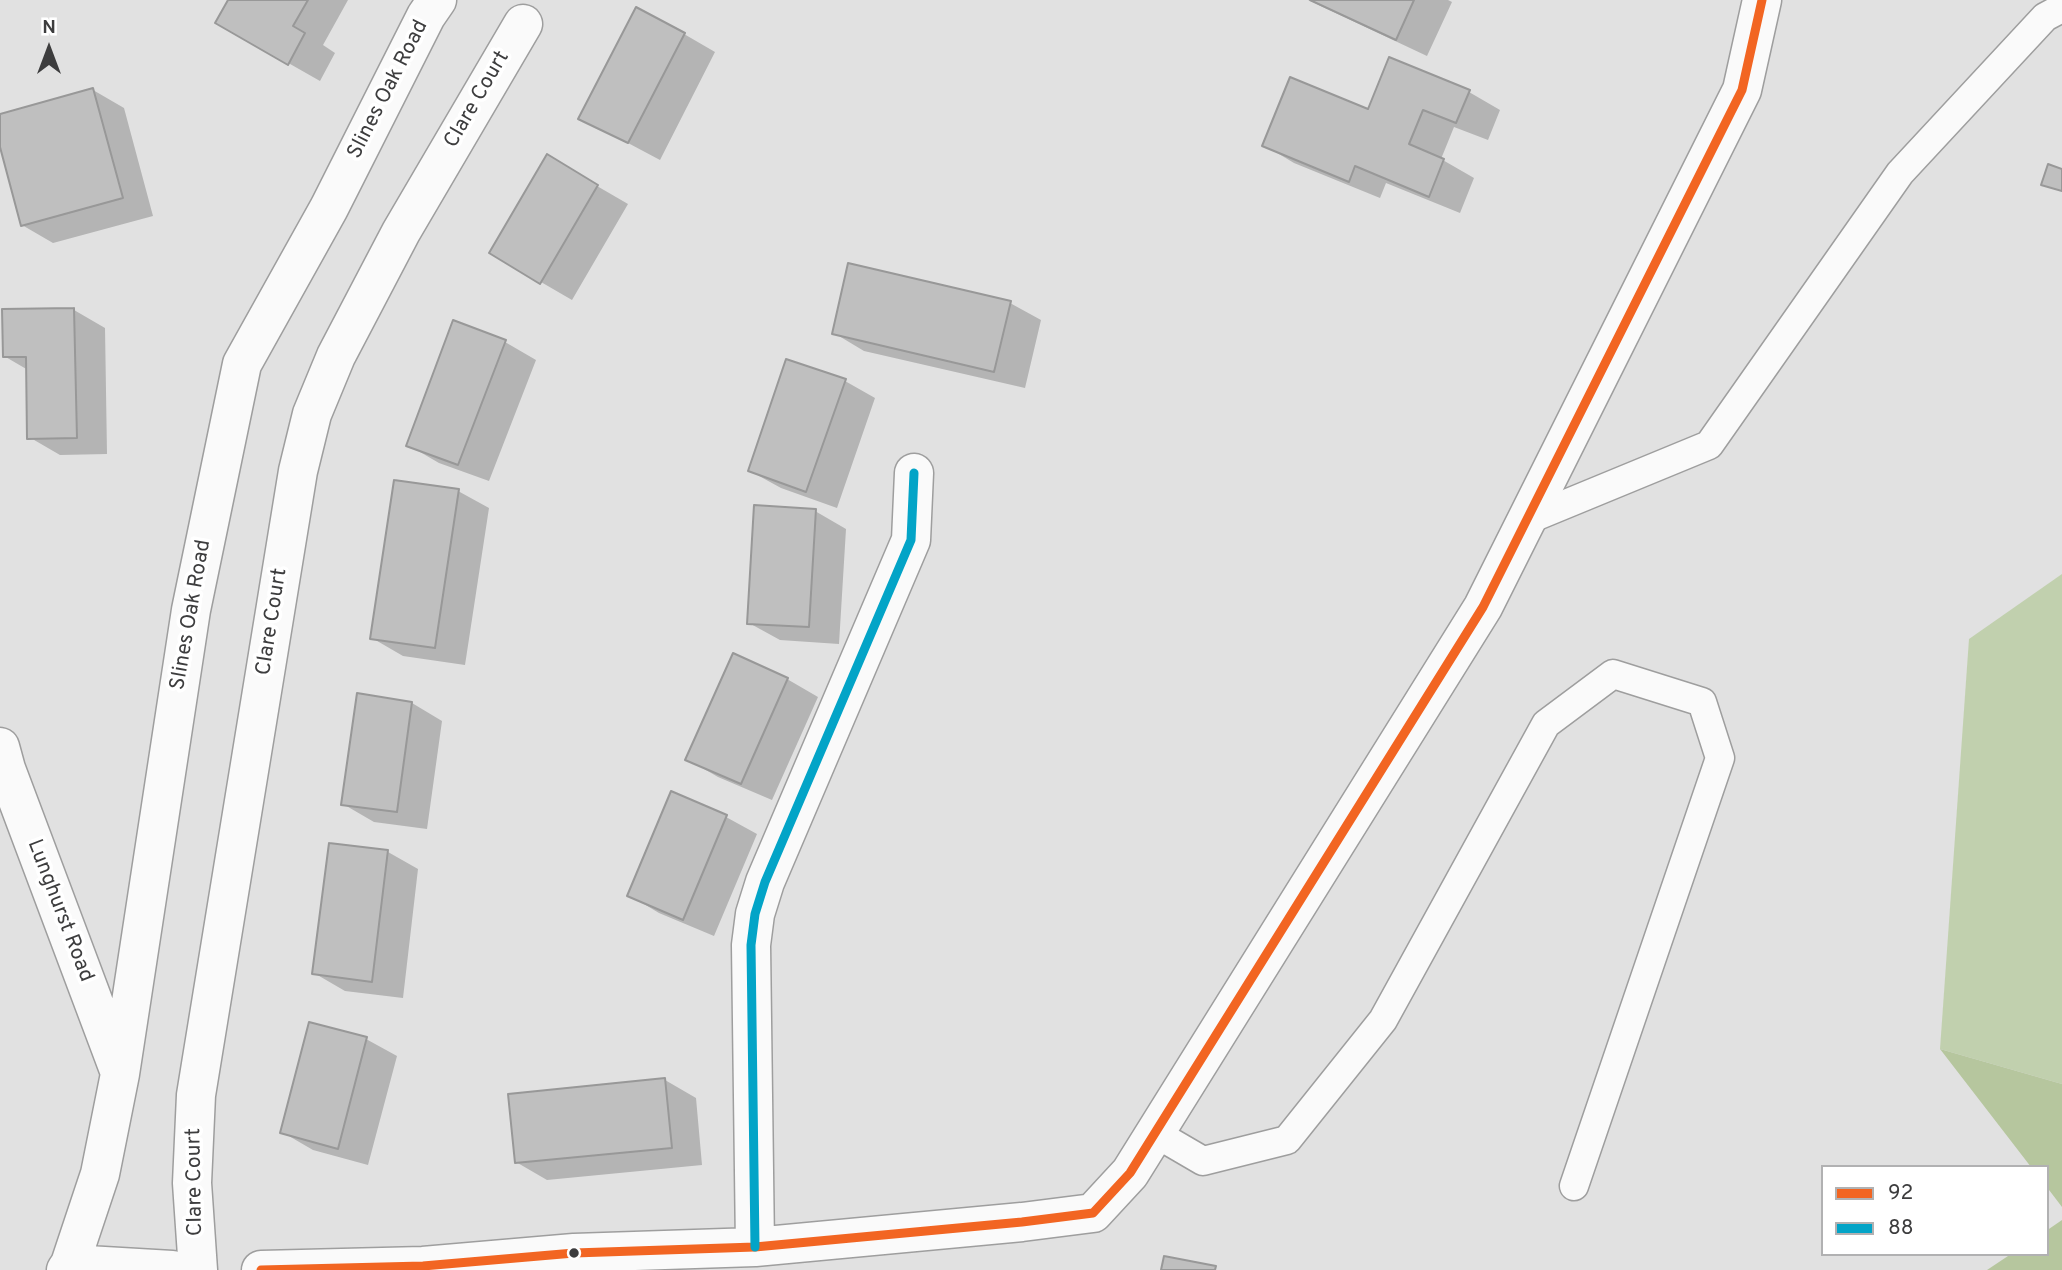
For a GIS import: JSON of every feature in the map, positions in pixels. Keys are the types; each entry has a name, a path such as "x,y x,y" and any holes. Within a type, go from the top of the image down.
{"street":[{"name":"Slines Oak Road","path":"68,1267 100,1174 120,1074 191,610 242,364 329,208 426,16 437,0"},
{"path":"261,1270 423,1268 574,1253 755,1247 1093,1213 1130,1174 1483,607 1742,90 1762,0"},
{"name":"Clare Court","path":"198,1270 192,1183 196,1095 298,471 312,414 336,356 401,232 523,24"},
{"path":"755,1247 751,945 755,914 765,882 911,540 914,473"},
{"name":"Lunghurst Road","path":"0,747 120,1074"},
{"path":"68,1267 172,1270"}],"lane":[{"path":"1527,520 1709,445 1900,173 2045,17 2062,9"},
{"path":"1155,1133 1203,1161 1287,1140 1383,1020 1546,723 1613,674 1702,702 1720,758 1574,1186"}],"green space":[{"path":"2062,574 2062,1084 1940,1049 1969,639"},
{"path":"1940,1049 2062,1084 2062,1207 2048,1189 2048,1165 2029,1165"},
{"path":"2062,1220 2062,1270 1987,1270 2008,1256 2048,1256 2048,1230"}],"building":[{"path":"228,0 308,0 293,26 305,33 288,65 215,23"},
{"path":"1310,0 1414,0 1396,40"},
{"path":"636,7 685,33 628,143 578,119"},
{"path":"1389,57 1470,90 1456,123 1423,110 1409,144 1444,159 1429,197 1355,166 1349,182 1262,146 1290,77 1368,109"},
{"path":"93,88 123,198 21,226 0,147 0,114"},
{"path":"547,154 598,185 540,284 489,253"},
{"path":"2048,164 2062,169 2062,191 2041,185"},
{"path":"848,263 1011,301 994,372 832,334"},
{"path":"74,308 77,438 27,439 26,357 3,357 2,309"},
{"path":"453,320 506,340 458,465 406,446"},
{"path":"786,359 846,379 806,492 748,471"},
{"path":"394,480 459,489 435,648 370,639"},
{"path":"754,505 816,509 809,627 747,624"},
{"path":"733,653 788,678 741,784 685,760"},
{"path":"357,693 412,702 397,812 341,805"},
{"path":"671,791 727,815 683,920 627,896"},
{"path":"329,843 388,850 372,982 312,974"},
{"path":"309,1022 367,1037 338,1149 280,1133"},
{"path":"665,1078 672,1148 515,1163 508,1094"},
{"path":"1164,1256 1216,1266 1215,1270 1161,1270"}],"transit line":[{"name":"92","path":"261,1270 423,1266 574,1253 755,1247 1093,1213 1130,1173 1483,607 1742,90 1762,0"},
{"name":"88","path":"755,1247 751,945 755,914 765,882 911,540 914,473"}]}
